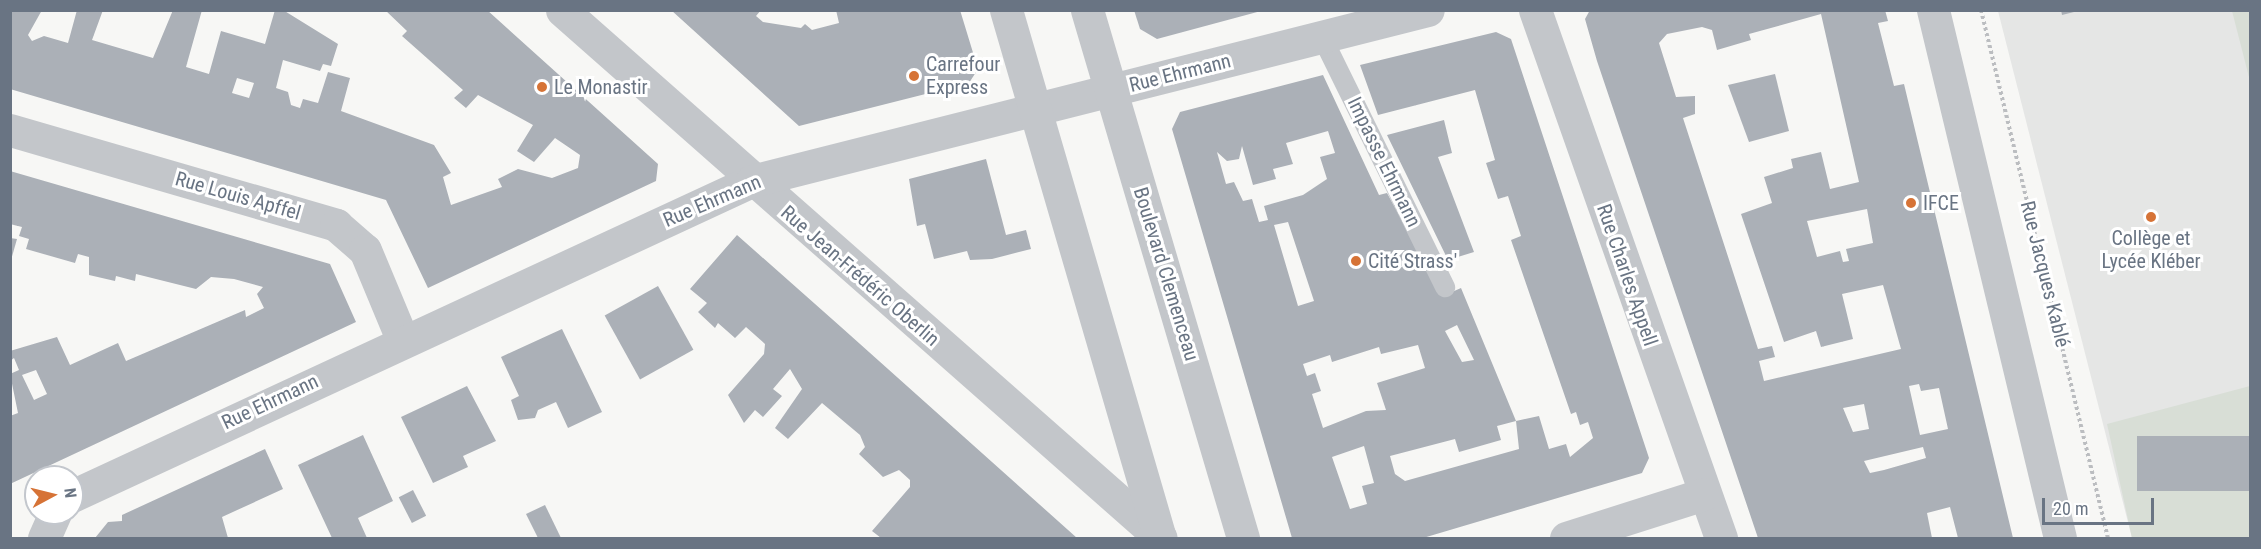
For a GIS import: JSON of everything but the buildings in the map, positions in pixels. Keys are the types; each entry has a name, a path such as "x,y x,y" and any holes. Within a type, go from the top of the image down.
{"street":[{"name":"Rue Jean-Frédéric Oberlin","path":"562,10 752,181 1161,538"},
{"path":"1006,10 1161,538"},
{"name":"Boulevard Clemenceau","path":"1087,10 1244,538"},
{"name":"Rue Ehrmann","path":"84,490 402,339 752,181 1428,10"},
{"name":"Rue Charles Appell","path":"1535,10 1721,538"},
{"path":"1933,10 2060,538"},
{"name":"Rue Louis Apffel","path":"10,130 336,225 365,250 402,339"},
{"path":"1566,538 1704,494"}],"lane":[{"name":"Impasse Ehrmann","path":"1322,37 1445,286"}],"path":[{"name":"Rue Jacques Kablé","path":"1980,10 2108,538"}],"shaded area":[{"name":"Collège et Lycée Kléber","path":"1998,11 2250,11 2250,538 2132,538"},
{"path":"2232,11 2250,11 2250,81"},
{"path":"2250,386 2250,538 2132,538 2107,424"}],"place":[{"name":"Carrefour Express","path":"914,76"},
{"name":"Le Monastir","path":"542,87"},
{"name":"IFCE","path":"1911,203"},
{"name":"Collège et Lycée Kléber","path":"2151,217"},
{"name":"Cité Strass'","path":"1356,261"}]}
